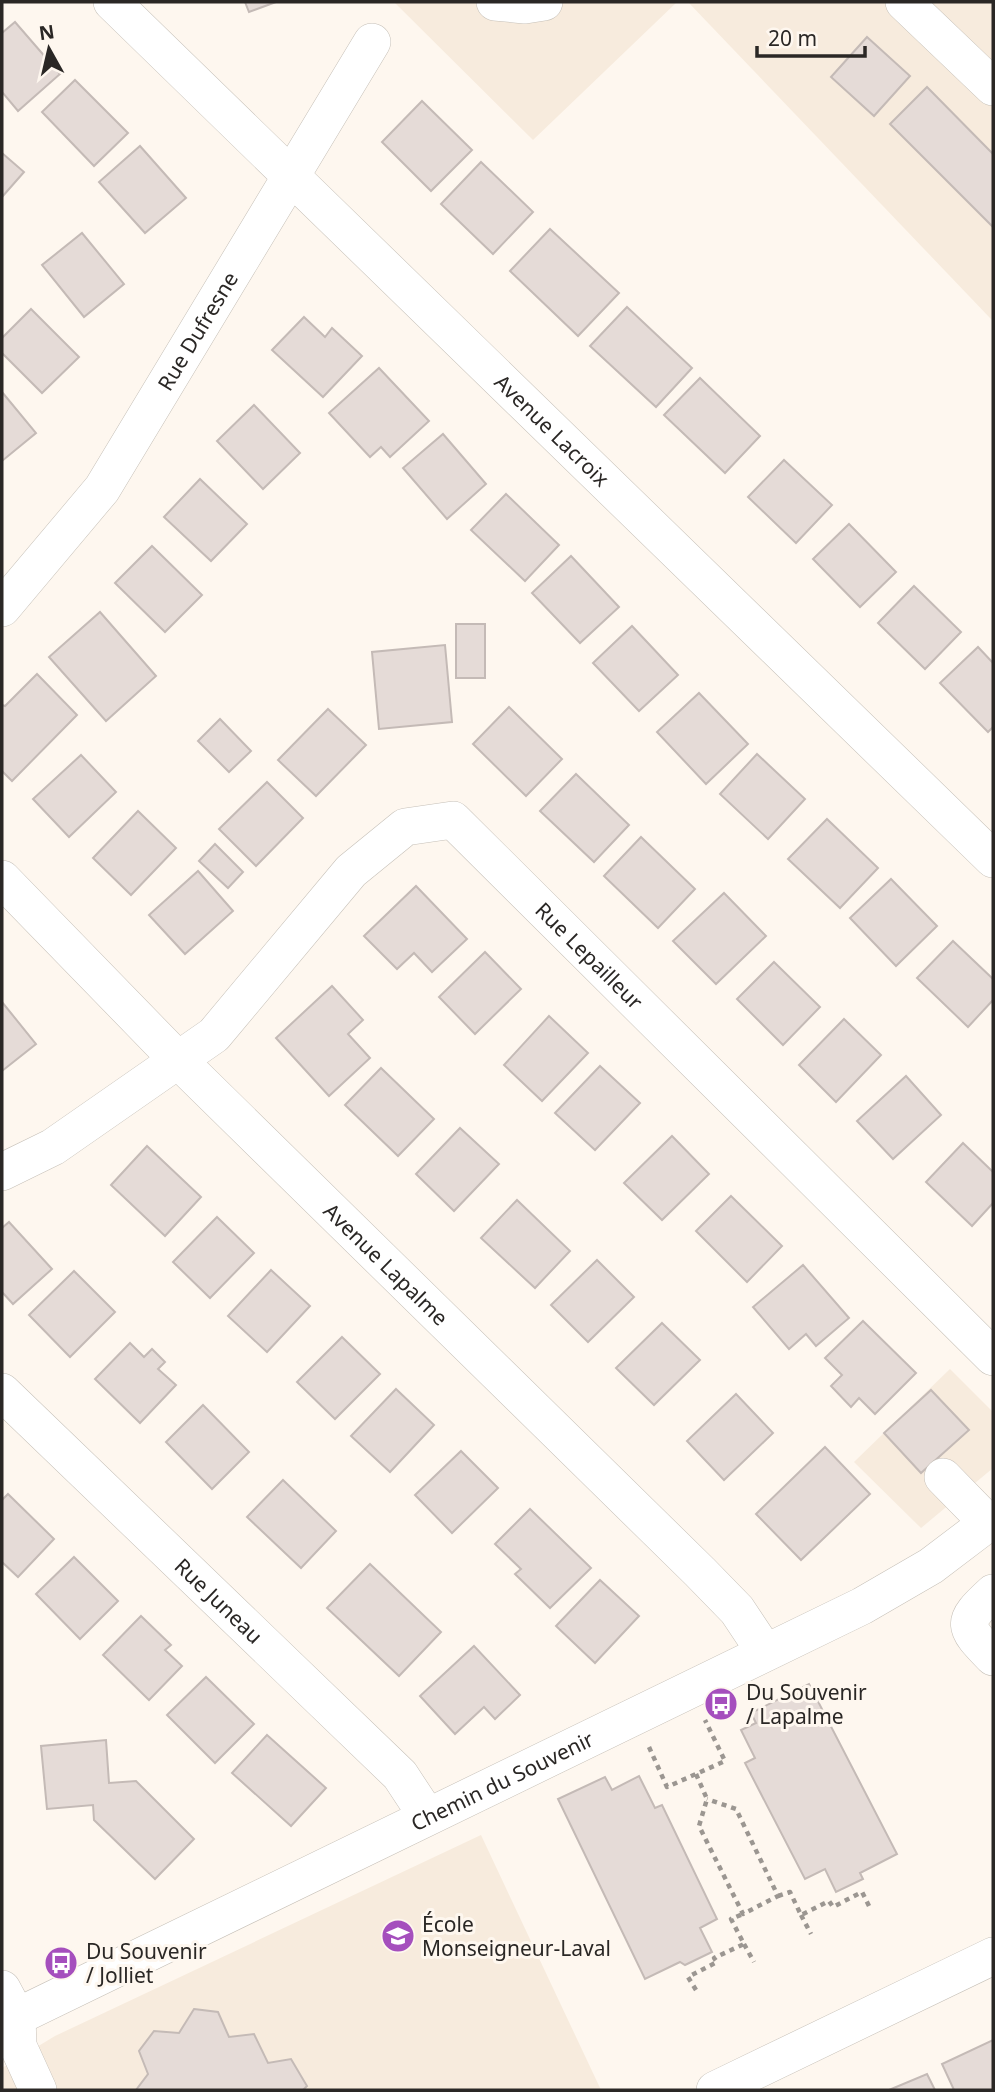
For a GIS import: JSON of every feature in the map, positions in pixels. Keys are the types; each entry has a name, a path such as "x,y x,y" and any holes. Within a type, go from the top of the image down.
{"street":[{"name":"Avenue Lacroix","path":"112,2 993,859"},
{"path":"495,2 524,5 544,2"},
{"path":"904,2 993,87"},
{"name":"Rue Dufresne","path":"2,608 102,489 372,42"},
{"name":"Rue Lepailleur","path":"179,1061 214,1035 351,871 405,827 453,820 993,1357"},
{"name":"Avenue Lapalme","path":"2,880 179,1061 700,1572 737,1610 765,1652"},
{"path":"2,1172 53,1147 179,1061"},
{"name":"Rue Juneau","path":"2,1392 400,1775 427,1816"},
{"path":"943,1477 991,1521"},
{"name":"Chemin du Souvenir","path":"7,2010 427,1816 886,1594 932,1566 991,1521"},
{"path":"993,1593 971,1613 969,1621 974,1637 993,1657"},
{"path":"715,2090 993,1956"},
{"path":"7,2010 18,2046 38,2090"}],"path":[{"path":"645,1740 667,1787 696,1774 725,1760 702,1714"},
{"path":"696,1774 707,1799 699,1826 743,1914"},
{"path":"707,1799 736,1809 778,1896"},
{"path":"754,1962 731,1919 790,1892 811,1934"},
{"path":"802,1915 829,1901 833,1907 862,1892 869,1906"},
{"path":"696,1990 688,1977 717,1962 714,1958 744,1944"}],"shaded area":[{"path":"394,2 677,2 533,140"},
{"path":"688,2 993,2 993,321 990,318"},
{"path":"950,1369 993,1412 993,1468 921,1528 854,1462"},
{"name":"École Monseigneur-Laval","path":"481,1835 601,2090 2,2090 2,2068 55,2036"}],"building":[{"path":"245,2 276,2 249,12"},
{"path":"15,22 60,74 18,111 2,92 2,33"},
{"path":"867,37 910,76 874,116 831,77"},
{"path":"75,80 128,133 94,166 42,112"},
{"path":"927,87 993,154 993,227 890,124"},
{"path":"422,101 472,150 431,191 382,142"},
{"path":"140,146 186,198 145,233 99,182"},
{"path":"2,153 24,172 2,197"},
{"path":"481,162 533,212 493,254 441,204"},
{"path":"550,229 619,293 578,336 510,271"},
{"path":"82,233 124,284 84,317 42,265"},
{"path":"627,307 692,368 656,407 590,346"},
{"path":"31,309 79,357 42,393 2,353 2,338"},
{"path":"304,317 325,337 332,328 362,356 323,397 272,350"},
{"path":"379,368 429,421 390,457 381,447 370,457 329,413"},
{"path":"700,378 760,436 725,473 664,415"},
{"path":"2,392 36,433 2,461"},
{"path":"254,405 300,453 263,489 217,441"},
{"path":"443,434 486,484 447,519 403,468"},
{"path":"784,460 832,505 796,543 748,497"},
{"path":"200,479 247,524 211,561 164,517"},
{"path":"506,494 559,545 525,581 471,530"},
{"path":"849,524 896,572 860,607 813,559"},
{"path":"152,546 202,595 165,632 115,583"},
{"path":"571,556 619,607 580,643 532,593"},
{"path":"914,586 961,632 925,669 878,623"},
{"path":"100,612 156,676 106,721 49,657"},
{"path":"456,624 485,624 485,678 456,678"},
{"path":"632,626 678,675 639,711 593,663"},
{"path":"445,645 452,722 379,729 372,652"},
{"path":"978,647 993,663 993,727 988,732 940,683"},
{"path":"37,674 77,715 12,781 2,771 2,705 5,706"},
{"path":"699,693 748,744 706,784 657,732"},
{"path":"509,707 562,759 526,796 473,744"},
{"path":"328,709 366,745 316,796 278,760"},
{"path":"220,719 251,751 229,772 198,741"},
{"path":"757,754 805,799 768,839 720,794"},
{"path":"81,755 116,792 69,837 33,799"},
{"path":"576,774 629,825 594,862 540,811"},
{"path":"267,782 303,818 256,866 219,829"},
{"path":"138,811 176,848 131,895 93,858"},
{"path":"827,819 878,868 840,908 788,859"},
{"path":"641,837 695,889 658,928 604,876"},
{"path":"215,844 243,872 228,888 199,861"},
{"path":"198,871 233,911 185,954 149,915"},
{"path":"891,879 937,926 896,966 850,918"},
{"path":"416,886 467,939 432,972 414,953 397,969 364,936"},
{"path":"724,893 766,936 716,984 673,941"},
{"path":"953,941 993,979 993,1000 968,1027 917,978"},
{"path":"485,952 521,989 475,1034 439,997"},
{"path":"774,962 820,1007 783,1045 737,999"},
{"path":"332,986 363,1020 348,1034 370,1058 329,1096 276,1038"},
{"path":"2,1002 36,1044 2,1071"},
{"path":"549,1016 588,1053 542,1101 504,1065"},
{"path":"844,1019 881,1055 836,1102 799,1065"},
{"path":"600,1066 640,1103 595,1150 555,1113"},
{"path":"381,1068 434,1119 398,1156 345,1105"},
{"path":"906,1076 941,1115 893,1159 857,1121"},
{"path":"460,1128 499,1164 454,1211 416,1174"},
{"path":"672,1136 709,1174 662,1220 624,1183"},
{"path":"963,1143 993,1172 993,1203 972,1226 926,1182"},
{"path":"147,1146 201,1197 165,1236 111,1185"},
{"path":"731,1196 782,1246 747,1282 696,1231"},
{"path":"517,1200 570,1251 535,1288 481,1238"},
{"path":"217,1217 254,1253 210,1298 173,1262"},
{"path":"9,1222 52,1269 13,1304 2,1292 2,1228"},
{"path":"597,1260 634,1297 588,1342 551,1305"},
{"path":"803,1265 849,1318 816,1346 806,1334 789,1349 753,1307"},
{"path":"271,1270 310,1306 267,1352 228,1316"},
{"path":"74,1271 115,1312 70,1357 29,1315"},
{"path":"863,1321 916,1373 875,1414 859,1398 851,1407 831,1386 842,1375 825,1358"},
{"path":"662,1323 700,1360 654,1405 616,1368"},
{"path":"342,1337 380,1374 335,1419 297,1382"},
{"path":"130,1343 144,1357 152,1349 165,1362 158,1369 176,1385 140,1423 95,1379"},
{"path":"396,1389 434,1425 390,1472 351,1436"},
{"path":"931,1390 969,1430 921,1473 884,1433"},
{"path":"736,1394 773,1433 724,1480 687,1441"},
{"path":"203,1405 249,1452 212,1489 166,1442"},
{"path":"825,1447 870,1494 801,1560 756,1514"},
{"path":"461,1451 498,1488 452,1533 415,1495"},
{"path":"283,1480 336,1531 301,1568 247,1517"},
{"path":"8,1494 54,1539 18,1577 2,1562 2,1500"},
{"path":"530,1509 591,1568 550,1608 515,1574 521,1569 495,1544"},
{"path":"74,1557 118,1601 80,1639 36,1594"},
{"path":"370,1564 441,1632 399,1676 327,1608"},
{"path":"600,1580 639,1616 595,1663 556,1626"},
{"path":"141,1616 171,1645 165,1650 182,1666 149,1700 103,1655"},
{"path":"474,1646 520,1695 495,1719 484,1707 455,1734 420,1696"},
{"path":"206,1677 254,1724 215,1763 167,1715"},
{"path":"809,1684 897,1854 860,1873 863,1879 836,1892 825,1869 805,1879 745,1763 755,1758 741,1730 756,1723 751,1713"},
{"path":"267,1735 326,1788 291,1826 232,1773"},
{"path":"106,1740 109,1783 136,1781 194,1839 155,1879 94,1820 93,1805 47,1809 41,1746"},
{"path":"639,1776 655,1808 662,1805 717,1919 700,1928 712,1952 685,1965 680,1962 645,1979 558,1799 605,1777 612,1790"},
{"path":"194,2009 218,2012 229,2037 254,2034 268,2063 291,2059 307,2086 303,2090 136,2090 148,2074 139,2051 154,2031 179,2033"},
{"path":"993,2040 993,2090 954,2090 942,2064"},
{"path":"927,2074 935,2090 889,2090"}],"place":[{"name":"Du Souvenir / Lapalme","path":"721,1704"},
{"name":"École Monseigneur-Laval","path":"398,1936"},
{"name":"Du Souvenir / Jolliet","path":"61,1963"}]}
